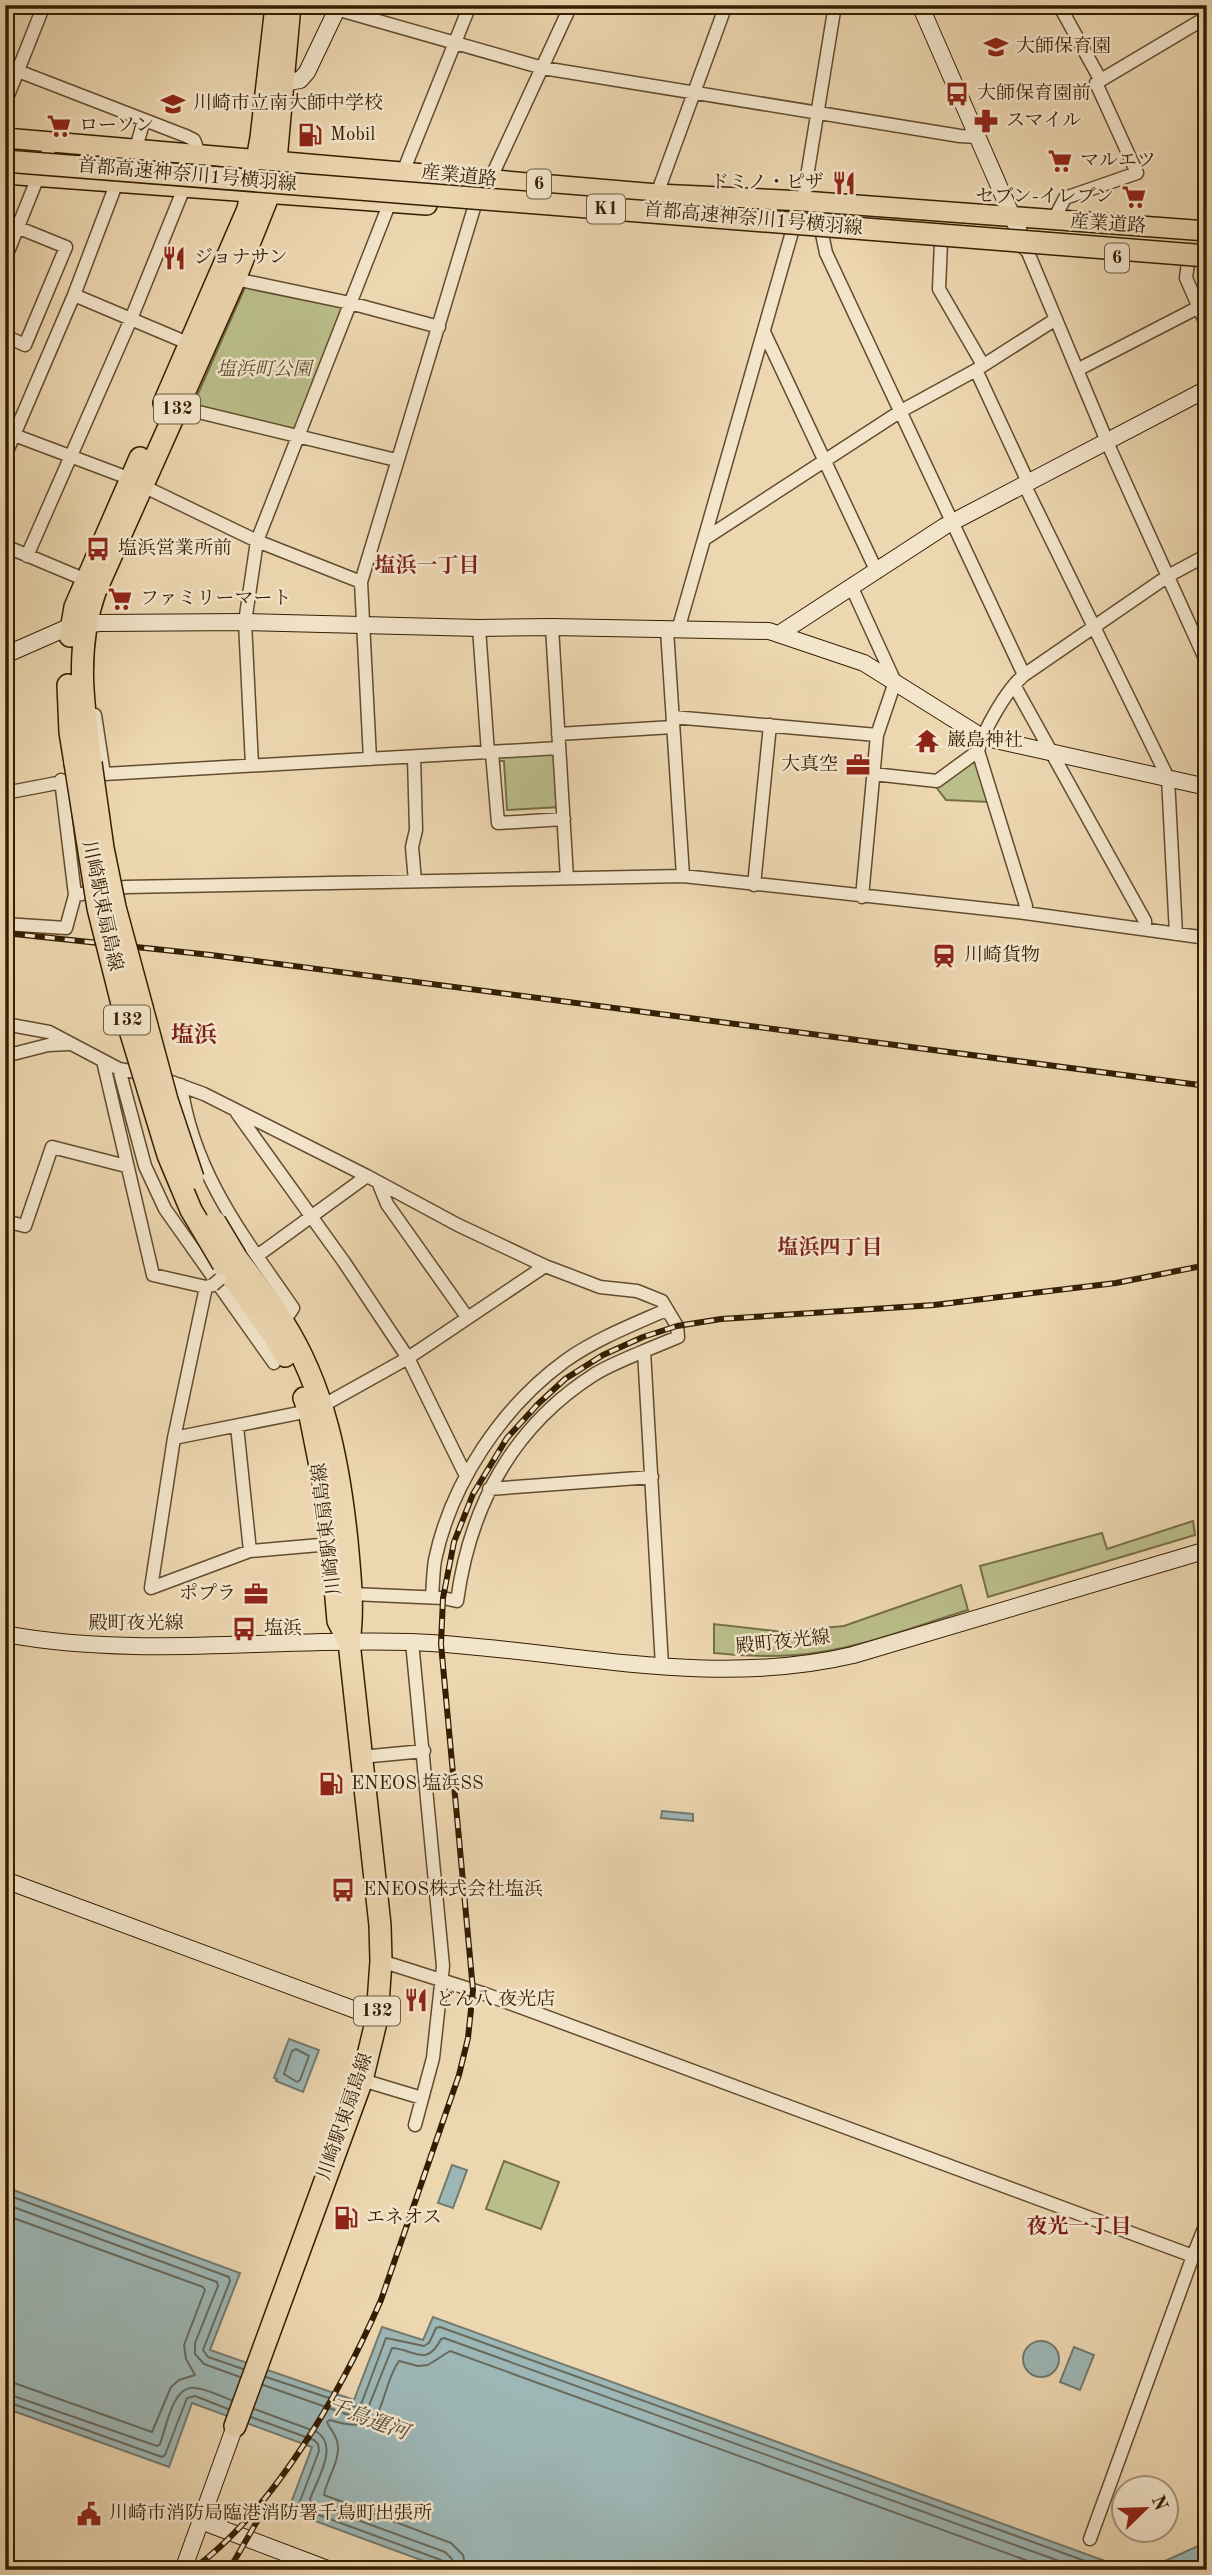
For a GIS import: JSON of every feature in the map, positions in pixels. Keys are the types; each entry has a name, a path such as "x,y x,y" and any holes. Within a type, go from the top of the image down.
{"highway":[{"name":"132","path":"267,159 277,5"},
{"name":"132","path":"267,159 284,83 290,5"},
{"name":"首都高速神奈川1号横羽線","path":"5,149 1207,242"},
{"name":"川崎駅東扇島線","path":"78,624 75,607 86,580 178,407 235,279 267,159"},
{"name":"首都高速神奈川1号横羽線","path":"5,162 1201,261"},
{"name":"川崎駅東扇島線","path":"260,193 248,209 190,344 95,592 78,624 68,666 69,704 90,766 98,908 122,1004 168,1155 191,1210 226,1272 274,1336 299,1384 316,1409 327,1494 338,1621 349,1642"},
{"name":"川崎駅東扇島線","path":"226,1272 284,1323 299,1352 316,1409 336,1455 352,1594 349,1642 380,1925 381,1961 377,2018 362,2080 235,2426"}],"main road":[{"name":"産業道路","path":"5,138 657,194 803,201 1207,231"},
{"name":"産業道路","path":"5,174 1201,261"}],"street":[{"path":"5,103 11,68 44,5"},
{"path":"403,172 470,5"},
{"path":"491,180 571,5"},
{"path":"657,194 726,5"},
{"path":"683,876 673,722 673,630 706,538 803,201 835,5"},
{"path":"920,5 1207,663"},
{"path":"1059,5 1100,79"},
{"path":"284,83 300,80 306,72 332,7 543,68 960,136 978,136"},
{"path":"1053,221 1066,198 1137,173 1096,83 1207,17"},
{"path":"11,68 194,140 199,153"},
{"path":"136,148 144,120"},
{"path":"5,259 52,142"},
{"path":"5,456 73,297 117,182"},
{"path":"27,555 131,319 184,188"},
{"path":"252,765 245,622 257,541 390,202"},
{"path":"370,759 361,582 474,208"},
{"path":"6,337 24,345 66,247 19,228"},
{"path":"822,234 826,253 1024,675"},
{"path":"941,242 939,289 979,368 1026,483 1094,629 1168,778 1176,934"},
{"path":"1201,261 1186,278 1207,326"},
{"path":"235,279 350,303 439,327"},
{"path":"48,290 131,319 190,344"},
{"path":"1079,369 1199,307"},
{"path":"706,538 901,411 979,368 1056,319"},
{"path":"764,332 877,572"},
{"path":"779,634 952,523 1207,389"},
{"path":"178,407 396,460"},
{"path":"14,435 137,483 257,541 361,582"},
{"path":"5,546 86,580"},
{"path":"873,774 937,780 980,744 1014,685 1024,675 1168,576 1207,555"},
{"path":"852,588 895,682 877,735 862,897"},
{"path":"5,654 78,624 362,621 479,628 769,631 854,658 895,682 980,744 1051,752 1207,787"},
{"path":"78,624 94,637 90,766"},
{"path":"552,627 567,878"},
{"path":"479,628 498,823 564,820"},
{"path":"1014,685 1145,921 1145,928"},
{"path":"558,734 673,722 770,725 877,735"},
{"path":"754,885 770,725"},
{"path":"980,744 1026,906 1025,913"},
{"path":"5,793 61,780 90,766 252,765 559,748"},
{"path":"414,757 416,830 412,847 415,881"},
{"path":"5,924 66,928 75,895 61,780"},
{"path":"75,895 126,887 683,876 1025,913 1207,938"},
{"path":"5,1024 49,1032 119,1069 152,1075 181,1085 545,1266 600,1287 637,1291 662,1301 677,1326 677,1337 598,1373 556,1403 519,1442 489,1489 469,1537 457,1601 432,1597 352,1594"},
{"path":"5,1056 48,1045 70,1044"},
{"path":"103,1061 153,1275 226,1272 373,1179"},
{"path":"119,1069 145,1166 165,1209 274,1363"},
{"path":"181,1085 190,1127 216,1192 235,1226 226,1272 174,1438 151,1588 250,1551 331,1544"},
{"path":"235,1110 408,1358 466,1476"},
{"path":"5,1221 25,1226 52,1147 126,1167"},
{"path":"373,1179 387,1204 467,1317"},
{"path":"174,1438 316,1409 408,1358 545,1266"},
{"path":"432,1597 435,1561 444,1526 466,1476 516,1407 545,1378 588,1348 621,1329 666,1310"},
{"path":"643,1351 662,1666"},
{"path":"237,1426 250,1551"},
{"path":"489,1489 652,1477"},
{"name":"殿町夜光線","path":"5,1634 81,1646 412,1642 662,1666 751,1670 831,1660 1207,1550"},
{"path":"412,1642 443,1966 433,2058 415,2124"},
{"path":"361,1758 424,1752"},
{"path":"5,1880 377,2018"},
{"path":"381,1961 441,1979 1193,2256"},
{"path":"362,2080 422,2098"},
{"path":"1090,2539 1207,2221"},
{"name":"川崎駅東扇島線","path":"183,2570 235,2426"},
{"path":"201,2521 330,2570"}],"green space":[{"name":"塩浜町公園","path":"246,285 340,306 342,312 296,428 193,405"},
{"path":"551,752 557,758 560,807 507,810 504,761 496,761 499,756"},
{"path":"976,758 989,802 946,800 936,787"},
{"path":"1193,1521 1195,1535 988,1597 980,1566 1102,1533 1107,1549"},
{"path":"961,1585 968,1610 861,1643 795,1655 714,1653 714,1624 783,1632 844,1626"},
{"path":"504,2161 559,2182 541,2229 486,2209"}],"water":[{"path":"662,1811 693,1814 693,1821 661,1818"},
{"path":"289,2039 319,2050 303,2092 274,2078"},
{"path":"452,2165 467,2170 453,2208 438,2203"},
{"name":"千鳥運河","path":"5,2187 240,2273 210,2350 354,2400 382,2327 423,2340 433,2317 1130,2570 448,2570 288,2511 312,2447 192,2403 169,2467 5,2408"},
{"path":"1041,2341 1054,2346 1059,2359 1054,2372 1041,2377 1028,2372 1023,2359 1028,2346"},
{"path":"1074,2347 1094,2355 1080,2390 1060,2382"},
{"path":"1207,2542 1207,2570 1145,2570"}],"railway":[{"path":"5,933 211,955 1207,1086"},
{"path":"192,2570 222,2545 251,2515 277,2482 302,2447 346,2373 381,2300 459,2075 468,2038 473,1990 441,1644 443,1598 454,1542 473,1494 507,1438 565,1379 603,1355 643,1337 677,1326 721,1319 934,1305 1116,1283 1207,1265"},
{"path":"229,2570 260,2516"}],"place":[{"name":"大師保育園","path":"996,47"},
{"name":"大師保育園前","path":"957,94"},
{"name":"川崎市立南大師中学校","path":"173,104"},
{"name":"スマイル","path":"986,121"},
{"name":"ローソン","path":"59,126"},
{"name":"Mobil","path":"310,135"},
{"name":"マルエツ","path":"1060,161"},
{"name":"ドミノ・ピザ","path":"844,183"},
{"name":"セブン-イレブン","path":"1134,197"},
{"name":"ジョナサン","path":"174,258"},
{"name":"塩浜営業所前","path":"98,549"},
{"name":"ファミリーマート","path":"120,599"},
{"name":"巌島神社","path":"927,741"},
{"name":"大真空","path":"858,765"},
{"name":"川崎貨物","path":"944,956"},
{"name":"ポプラ","path":"256,1594"},
{"name":"塩浜","path":"244,1629"},
{"name":"ENEOS 塩浜SS","path":"331,1784"},
{"name":"ENEOS株式会社塩浜","path":"343,1890"},
{"name":"どん八 夜光店","path":"416,2000"},
{"name":"エネオス","path":"346,2218"},
{"name":"川崎市消防局臨港消防署千鳥町出張所","path":"89,2514"}],"district":[{"name":"塩浜一丁目","path":"427,566"},
{"name":"塩浜","path":"194,1035"},
{"name":"塩浜四丁目","path":"830,1248"},
{"name":"夜光一丁目","path":"1079,2227"}]}
